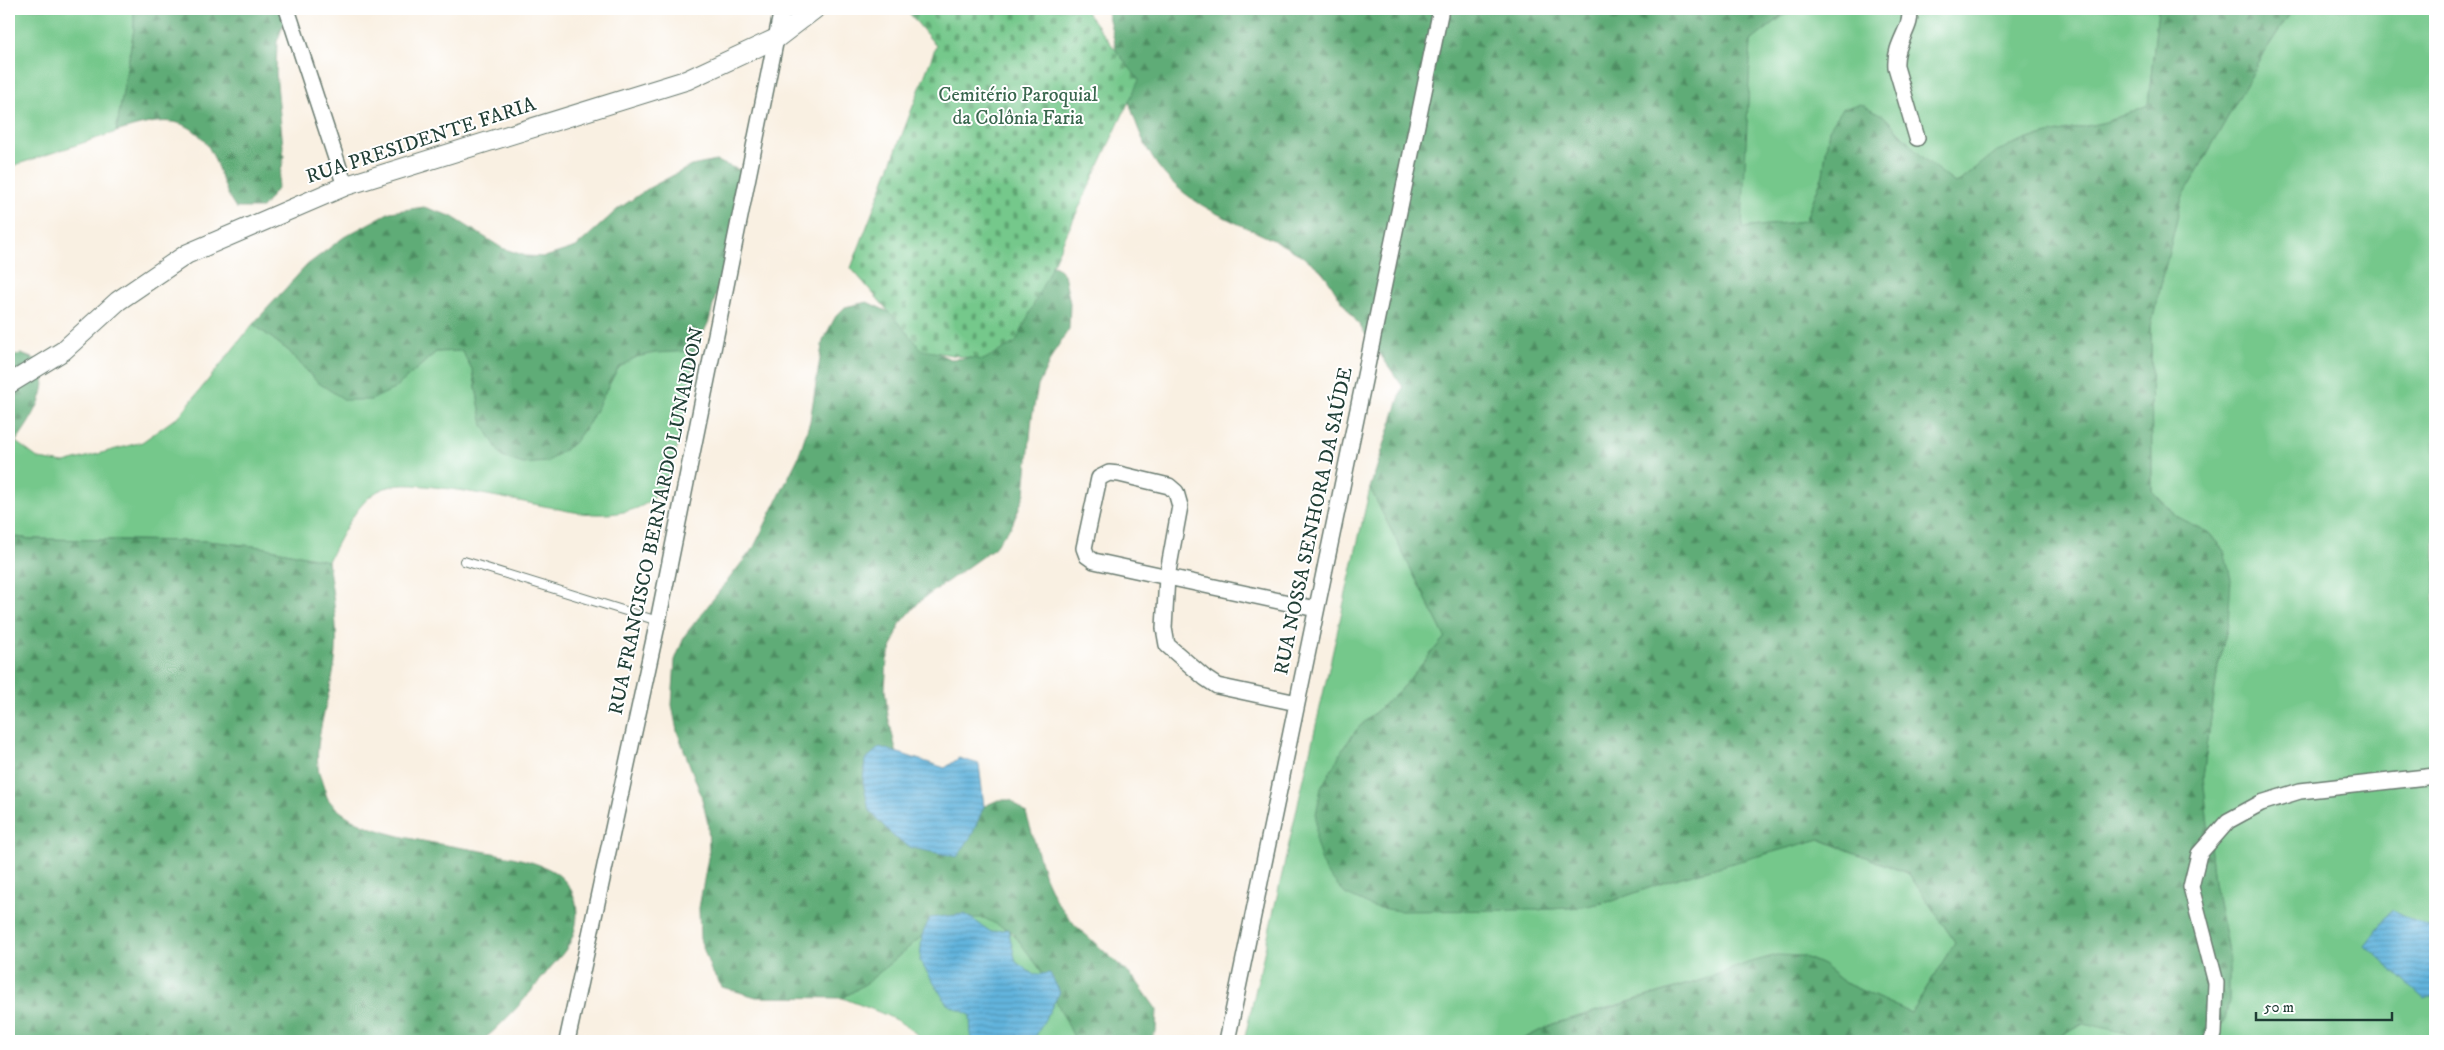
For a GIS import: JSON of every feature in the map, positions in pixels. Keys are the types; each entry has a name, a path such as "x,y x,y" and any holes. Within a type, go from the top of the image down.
{"street":[{"path":"287,9 345,186"},
{"name":"RUA FRANCISCO BERNARDO LUNARDON","path":"567,1041 658,621 782,9"},
{"name":"RUA PRESIDENTE FARIA","path":"9,384 63,351 118,301 187,254 345,186 687,80 777,38 815,9"},
{"name":"RUA NOSSA SENHORA DA SAÚDE","path":"1227,1041 1441,9"},
{"path":"1909,9 1908,25 1898,44 1895,55 1896,67 1917,138"},
{"path":"1297,702 1217,686 1204,678 1167,645 1164,628 1167,577 1180,506 1176,492 1169,486 1118,474 1109,473 1099,478 1084,548 1087,556 1094,561 1167,577 1316,609"},
{"path":"2212,1041 2214,1034 2216,983 2191,887 2199,854 2228,821 2261,803 2300,791 2435,776"}],"lane":[{"path":"464,562 658,621"}],"green space":[{"path":"9,9 134,9 134,29 116,132 9,167"},
{"path":"134,9 289,9 277,42 276,73 284,157 277,189 262,208 236,208 228,194 209,148 200,136 190,128 179,123 155,122 116,132 134,29"},
{"name":"Cemitério Paroquial da Colônia Faria","path":"906,9 1084,9 1139,80 1016,342 983,360 922,350 851,268 936,46"},
{"path":"1106,9 1805,9 1784,15 1751,41 1742,228 1805,221 1823,175 1829,129 1843,108 1861,104 1884,116 1924,159 1956,184 1997,151 2031,138 2106,122 2148,105 2158,9 2293,9 2264,53 2182,198 2151,326 2152,491 2176,516 2209,533 2224,551 2231,579 2228,624 2218,666 2203,777 2214,883 2229,956 2229,1000 2225,1020 2212,1038 2197,1041 2165,1040 2083,1023 2052,1041 1519,1041 1553,1024 1705,979 1748,963 1777,955 1802,956 1823,965 1845,983 1911,1013 1955,942 1909,874 1820,839 1671,880 1612,901 1582,907 1535,910 1401,911 1373,907 1345,894 1324,869 1316,842 1316,815 1321,788 1344,747 1358,728 1400,690 1445,637 1370,488 1403,387 1321,270 1298,253 1192,199 1174,184 1158,166 1147,149 1132,111"},
{"path":"1805,9 2158,9 2148,105 2106,122 2031,138 1998,151 1956,184 1924,159 1884,116 1829,129 1823,175 1805,221 1741,228 1751,40 1784,15"},
{"path":"2293,9 2435,9 2435,1041 2202,1041 2212,1038 2225,1020 2229,1000 2229,956 2214,883 2203,777 2218,666 2228,624 2224,551 2209,533 2176,516 2152,491 2151,326 2182,198 2264,53"},
{"path":"716,161 740,170 746,182 709,321 695,351 655,353 636,357 618,368 589,423 574,443 547,462 523,464 502,457 483,425 473,371 462,351 436,352 394,389 371,400 345,400 317,382 289,351 253,324 307,265 344,237 390,212 424,207 451,216 502,248 526,256 545,257 576,247 618,209 649,188 691,166"},
{"path":"1055,265 1064,274 1070,303 1069,329 1054,352 1038,386 1032,417 1025,493 1012,525 994,548 920,601 900,624 887,660 885,689 888,716 901,771 956,819 998,800 1011,800 1026,813 1045,877 1056,901 1075,925 1135,979 1157,1010 1156,1032 1148,1041 1076,1041 1040,969 1012,932 984,918 961,918 921,937 868,982 843,998 756,997 722,987 711,970 700,939 699,908 709,852 708,824 701,795 677,731 672,705 675,660 685,635 754,547 798,458 810,421 823,340 836,316 845,307 867,302 891,313 927,348 950,359 967,358 994,340 1036,276"},
{"path":"253,324 289,351 317,382 394,389 436,352 462,350 473,371 483,425 589,423 610,381 625,362 634,357 654,352 695,351 678,444 666,479 658,493 647,503 625,512 587,514 447,489 413,485 391,486 378,491 362,504 328,561 262,547 207,541 31,539 9,536 9,450 16,442 39,459 64,463 142,442 180,415"},
{"path":"21,354 37,360 44,377 43,388 32,417 9,450 9,356"},
{"path":"1370,488 1445,637 1400,690 1358,728 1344,747 1535,910 1582,907 1612,901 1671,880 1819,839 1909,874 1955,942 1911,1013 1845,983 1823,965 1802,956 1748,963 1705,979 1553,1024 1519,1041 1244,1041"},
{"path":"9,536 31,539 207,541 262,547 328,561 335,617 336,651 332,680 321,725 318,754 319,772 328,799 346,815 370,827 432,843 525,860 549,869 567,883 576,903 576,924 573,935 568,946 519,1006 482,1041 9,1041"},
{"path":"961,918 984,918 1000,925 1015,937 1040,969 1076,1041 923,1041 896,1020 843,998 868,982 921,937"},
{"path":"2083,1023 2173,1041 2052,1041"}],"water":[{"path":"880,747 945,768 959,758 979,764 984,806 972,835 957,857 912,848 894,837 869,810 863,782 865,760"},
{"path":"2392,910 2435,930 2435,995 2424,999 2365,945"},
{"path":"965,914 991,932 1008,929 1016,962 1034,975 1050,973 1060,992 1033,1041 976,1041 971,1038 970,1015 947,1004 920,961 922,935 930,918"}]}
